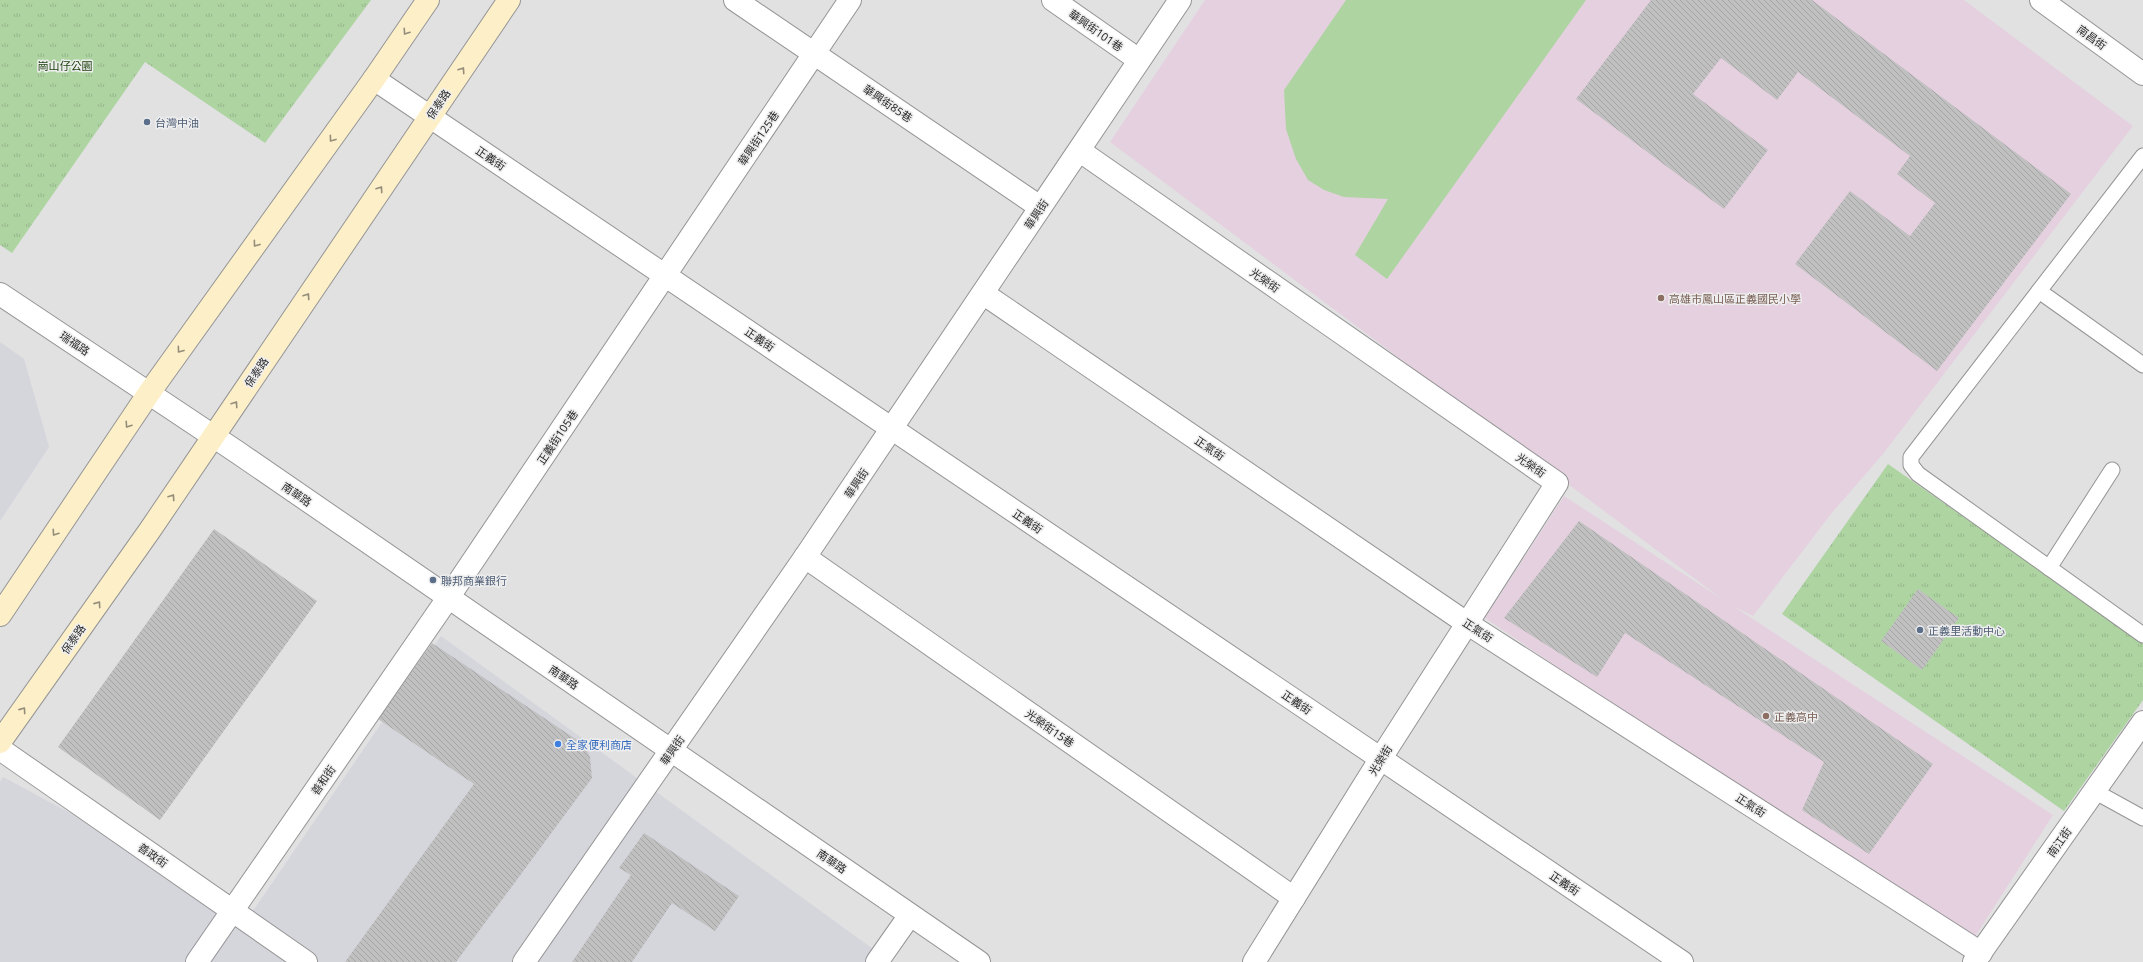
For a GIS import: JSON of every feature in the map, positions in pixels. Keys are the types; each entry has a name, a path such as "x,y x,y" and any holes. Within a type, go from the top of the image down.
{"street":[{"path":"0,615 149,393 374,79 428,0"},
{"name":"保泰路","path":"0,742 150,530 510,0"},
{"name":"華興街85巷","path":"735,0 1040,207"},
{"name":"華興街125巷","path":"665,276 850,0"},
{"name":"華興街101巷","path":"1053,0 1139,60"},
{"name":"華興街","path":"524,962 806,557 1180,0"},
{"name":"南昌街","path":"2041,0 2143,74"},
{"name":"正義街","path":"374,79 1682,962"},
{"name":"光榮街","path":"1080,151 1557,483 1381,758 1254,962"},
{"name":"正義街105巷","path":"448,598 665,276"},
{"name":"瑞福路","path":"0,294 149,393"},
{"name":"正氣街","path":"984,294 1468,624 1977,957"},
{"name":"南華路","path":"149,393 979,962"},
{"name":"光榮街15巷","path":"806,557 1294,898"},
{"name":"善和街","path":"197,962 448,598"},
{"name":"南江街","path":"1977,957 2143,722"},
{"name":"善政街","path":"0,749 306,962"},
{"path":"877,962 910,915"}],"lane":[{"path":"2143,156 1911,457 1911,465 1918,474 2143,635"},
{"path":"2039,291 2143,365"},
{"path":"2049,568 2112,470"},
{"path":"2094,791 2143,818"}],"shaded area":[{"name":"高雄市鳳山區正義國民小學","path":"1205,0 1964,0 2133,126 1883,454 1831,514 1753,616 1733,606 2053,815 1969,946 1485,618 1564,496 1722,599 1110,142"},
{"path":"0,342 24,359 49,447 0,521"},
{"path":"441,636 891,962 0,962 0,782 3,777 253,911"}],"green space":[{"name":"崗山仔公園","path":"0,0 371,0 265,143 145,62 12,253 0,245"},
{"path":"1346,0 1586,0 1387,279 1355,255 1388,199 1344,197 1324,190 1308,180 1296,159 1286,129 1284,90"},
{"path":"1888,464 2143,642 2143,700 2064,811 1782,614"}],"building":[{"path":"1651,0 1812,0 2071,194 1937,371 1795,264 1850,191 1910,236 1935,203 1897,174 1910,156 1798,72 1777,100 1721,58 1693,94 1768,150 1724,209 1576,99"},
{"path":"1579,521 1933,764 1869,854 1802,810 1824,762 1625,633 1597,677 1504,618"},
{"path":"214,529 317,601 160,820 58,747"},
{"name":"正義里活動中心","path":"1918,589 1959,618 1922,670 1881,641"},
{"path":"432,643 583,744 590,757 592,778 456,962 345,962 474,784 378,719"},
{"path":"644,833 739,896 715,931 672,903 632,962 572,962 631,875 619,868"}],"place":[{"name":"台灣中油","path":"147,122"},
{"name":"高雄市鳳山區正義國民小學","path":"1661,298"},
{"name":"聯邦商業銀行","path":"433,580"},
{"name":"正義里活動中心","path":"1920,630"},
{"name":"正義高中","path":"1766,716"},
{"name":"全家便利商店","path":"558,744"}]}
